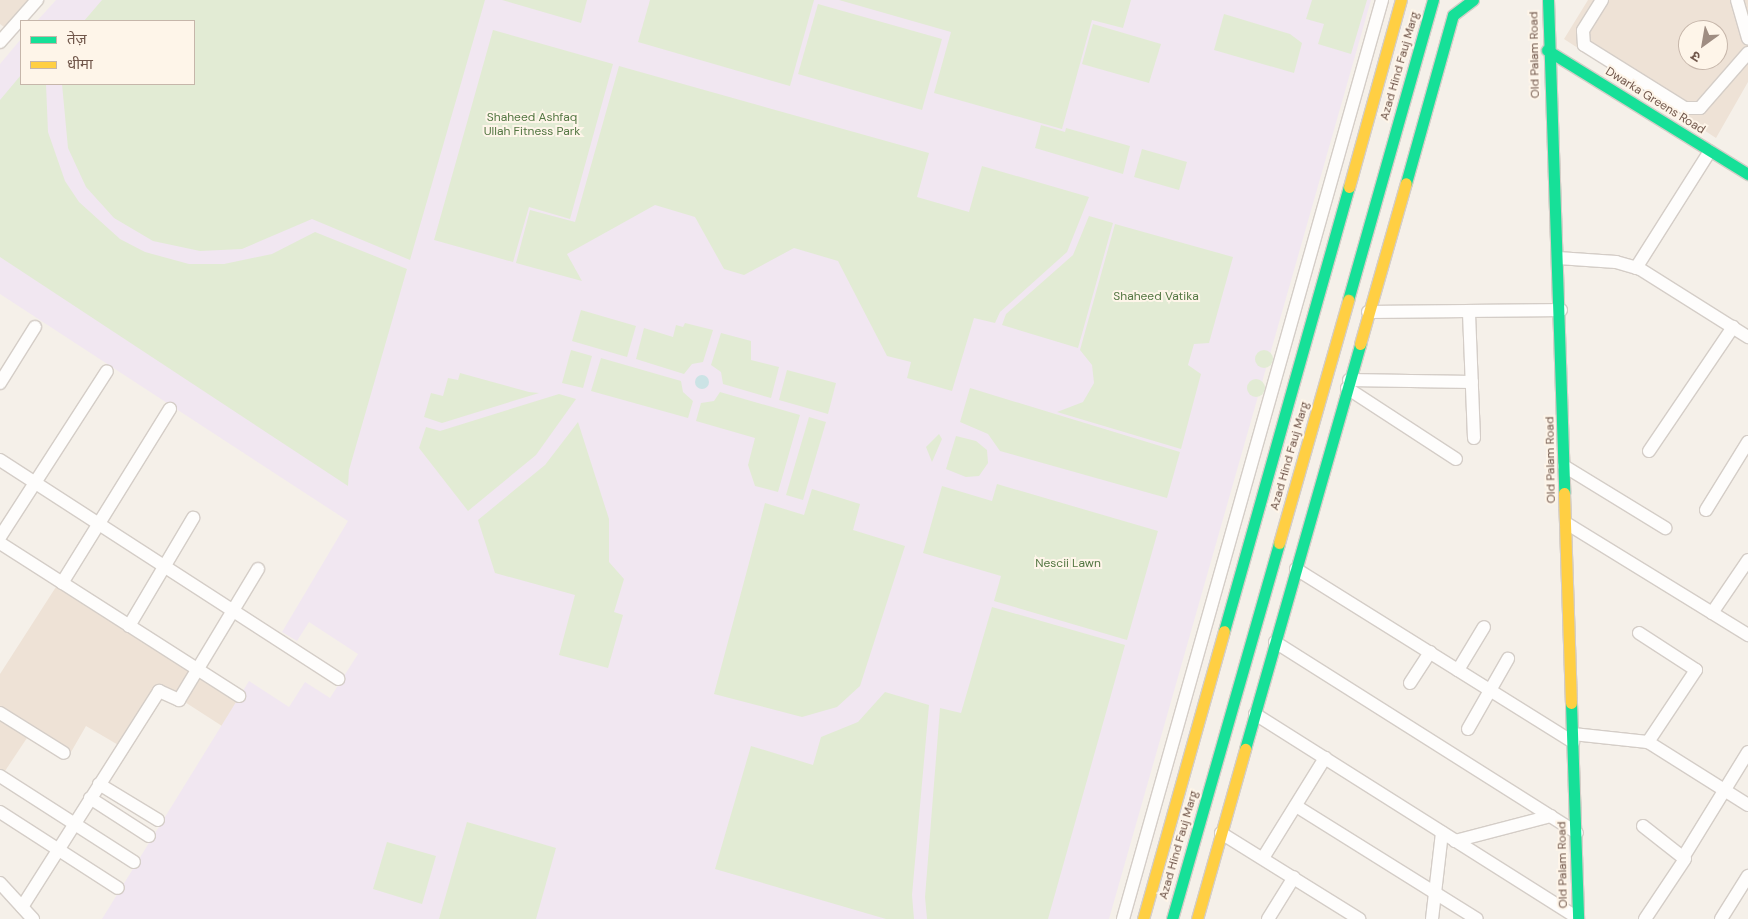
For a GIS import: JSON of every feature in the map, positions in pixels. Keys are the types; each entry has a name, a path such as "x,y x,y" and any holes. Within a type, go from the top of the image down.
{"street":[{"path":"0,42 38,0"},
{"path":"1123,919 1278,379 1382,0"},
{"name":"Azad Hind Fauj Marg","path":"1143,919 1401,0"},
{"name":"Azad Hind Fauj Marg","path":"1172,919 1432,0"},
{"path":"1202,917 1221,833 1452,15 1473,0"},
{"name":"Old Palam Road","path":"1548,0 1547,50 1561,310 1578,919"},
{"path":"1602,0 1583,31 1584,45 1685,108 1700,108 1738,59 1748,53"},
{"path":"1737,0 1748,38"},
{"name":"Dwarka Greens Road","path":"1547,50 1748,174"},
{"path":"1636,268 1710,151"},
{"path":"1558,258 1616,262 1636,268 1748,337"},
{"path":"1368,312 1561,310"},
{"path":"1469,311 1474,438"},
{"path":"0,383 35,327"},
{"path":"1650,451 1733,327"},
{"path":"0,537 107,372"},
{"path":"1348,384 1472,382"},
{"path":"1348,384 1456,459"},
{"path":"62,582 170,409"},
{"path":"1706,510 1748,442"},
{"path":"0,460 338,679"},
{"path":"1564,466 1665,528"},
{"path":"129,626 193,518"},
{"path":"1566,523 1748,635"},
{"path":"0,542 239,696"},
{"path":"1712,613 1748,560"},
{"path":"22,907 158,691 179,700 258,569"},
{"path":"1296,569 1492,691 1573,738 1648,742 1748,805"},
{"path":"1458,670 1484,627"},
{"path":"1639,633 1696,670 1648,742"},
{"path":"1275,642 1576,833"},
{"path":"1410,683 1430,652"},
{"path":"1468,729 1492,691 1508,659"},
{"path":"0,713 64,753"},
{"path":"1255,714 1578,919"},
{"path":"1645,919 1748,752"},
{"path":"1263,858 1325,758"},
{"path":"0,776 134,862"},
{"path":"99,784 158,820"},
{"path":"90,798 149,836"},
{"path":"1296,806 1476,919"},
{"path":"0,812 59,848 118,888"},
{"path":"1455,841 1551,816"},
{"path":"1643,826 1684,856"},
{"path":"1221,833 1359,919"},
{"path":"1432,919 1442,833"},
{"path":"1721,919 1748,876"},
{"path":"1268,919 1294,877"},
{"path":"0,883 33,919"}],"shaded area":[{"path":"0,0 31,0 8,30 0,24"},
{"path":"56,0 1371,0 1109,919 102,919 249,681 289,707 305,682 330,698 358,654 309,622 297,641 282,632 348,521 0,294 0,64 20,40 20,85 195,85 195,20 38,20"},
{"path":"1588,0 1748,0 1748,82 1716,138 1564,39"},
{"path":"63,576 243,692 222,726 160,686 120,746 86,726 67,759 29,735 3,774 0,771 0,674"}],"green space":[{"path":"102,0 485,0 410,260 312,219 242,249 200,251 153,241 114,218 86,187 68,148 62,85 195,85 195,20 85,20"},
{"path":"502,0 587,0 581,23"},
{"path":"650,0 814,0 790,86 638,42"},
{"path":"839,0 1131,0 1123,28 1092,20 1062,129 934,93 951,32"},
{"path":"1312,0 1367,0 1351,54 1318,44 1324,24 1306,19"},
{"path":"818,4 942,39 922,110 798,74"},
{"path":"1224,14 1290,34 1302,43 1294,73 1214,50"},
{"path":"1093,24 1161,44 1149,83 1082,64"},
{"name":"Shaheed Ashfaq Ullah Fitness Park","path":"493,30 613,64 570,219 529,207 513,262 434,240"},
{"path":"619,66 929,153 917,197 969,212 982,166 1089,197 1067,252 1000,312 995,323 974,318 952,391 907,378 911,362 887,356 838,261 794,248 744,275 724,269 695,217 655,205 567,254 582,281 516,263 530,210 575,222"},
{"path":"20,76 20,85 46,85 48,132 65,181 79,202 120,239 145,252 189,264 224,264 272,254 315,232 407,269 349,470 348,486 0,257 0,100"},
{"path":"1041,125 1065,132 1066,128 1130,146 1123,174 1035,148"},
{"path":"1142,149 1187,162 1179,190 1134,177"},
{"path":"1089,216 1113,223 1078,348 1002,325 1006,314 1073,255"},
{"name":"Shaheed Vatika","path":"1115,224 1233,257 1209,343 1194,344 1188,365 1201,374 1181,449 1057,412 1083,402 1094,383 1092,365 1080,350"},
{"path":"581,310 636,326 627,357 572,341"},
{"path":"685,323 713,330 703,362 692,364 684,374 636,359 644,328 673,337 676,325 683,327"},
{"path":"721,333 751,341 751,360 779,367 771,398 723,384 721,372 711,365"},
{"path":"571,350 592,356 583,388 562,383"},
{"path":"1264,350 1270,353 1273,359 1270,365 1264,368 1258,365 1255,359 1258,353"},
{"path":"601,358 681,381 683,392 693,401 688,418 591,391"},
{"path":"787,370 836,383 828,414 779,400"},
{"path":"460,373 539,393 442,423 424,417 431,393 443,396 448,378 458,380"},
{"path":"1256,379 1262,382 1265,388 1262,394 1256,397 1250,394 1247,388 1250,382"},
{"path":"970,388 1180,452 1167,498 1000,451 988,434 960,422"},
{"path":"720,392 800,415 778,492 755,486 748,465 755,438 696,421 701,403 714,401"},
{"path":"559,394 576,399 536,455 468,511 419,448 426,427 440,431"},
{"path":"809,417 826,422 803,500 786,495"},
{"path":"578,422 609,519 609,562 624,579 614,612 623,615 608,668 559,655 575,595 495,573 478,520 545,465"},
{"path":"939,434 942,439 932,462 926,447"},
{"path":"956,436 976,441 987,450 988,463 979,476 966,477 946,469"},
{"name":"Nescii Lawn","path":"997,484 1158,531 1127,640 994,601 1001,576 923,553 942,486 992,501"},
{"path":"812,489 860,504 853,530 905,546 860,686 837,707 802,717 714,694 765,503 804,515"},
{"path":"992,607 1125,645 1048,919 927,919 925,897 940,708 961,713"},
{"path":"885,692 929,705 912,895 914,919 886,919 715,869 751,746 813,765 821,737 858,722"},
{"path":"467,822 556,848 536,919 439,919"},
{"path":"387,842 436,856 422,904 373,889"}],"water":[{"path":"699,375 705,375 709,382 705,389 699,389 695,385 695,379"}],"traffic: fast":[{"path":"1348,300 1433,0"},
{"path":"1406,183 1453,15 1473,0"},
{"path":"1548,0 1564,493"},
{"path":"1547,50 1748,174"},
{"path":"1224,631 1349,187"},
{"path":"1245,749 1360,344"},
{"path":"1172,919 1279,543"},
{"path":"1571,703 1578,919"}],"traffic: slow":[{"path":"1349,187 1401,0"},
{"path":"1360,344 1406,183"},
{"path":"1279,543 1348,300"},
{"path":"1564,493 1571,703"},
{"path":"1143,919 1224,631"},
{"path":"1197,919 1245,749"}]}
